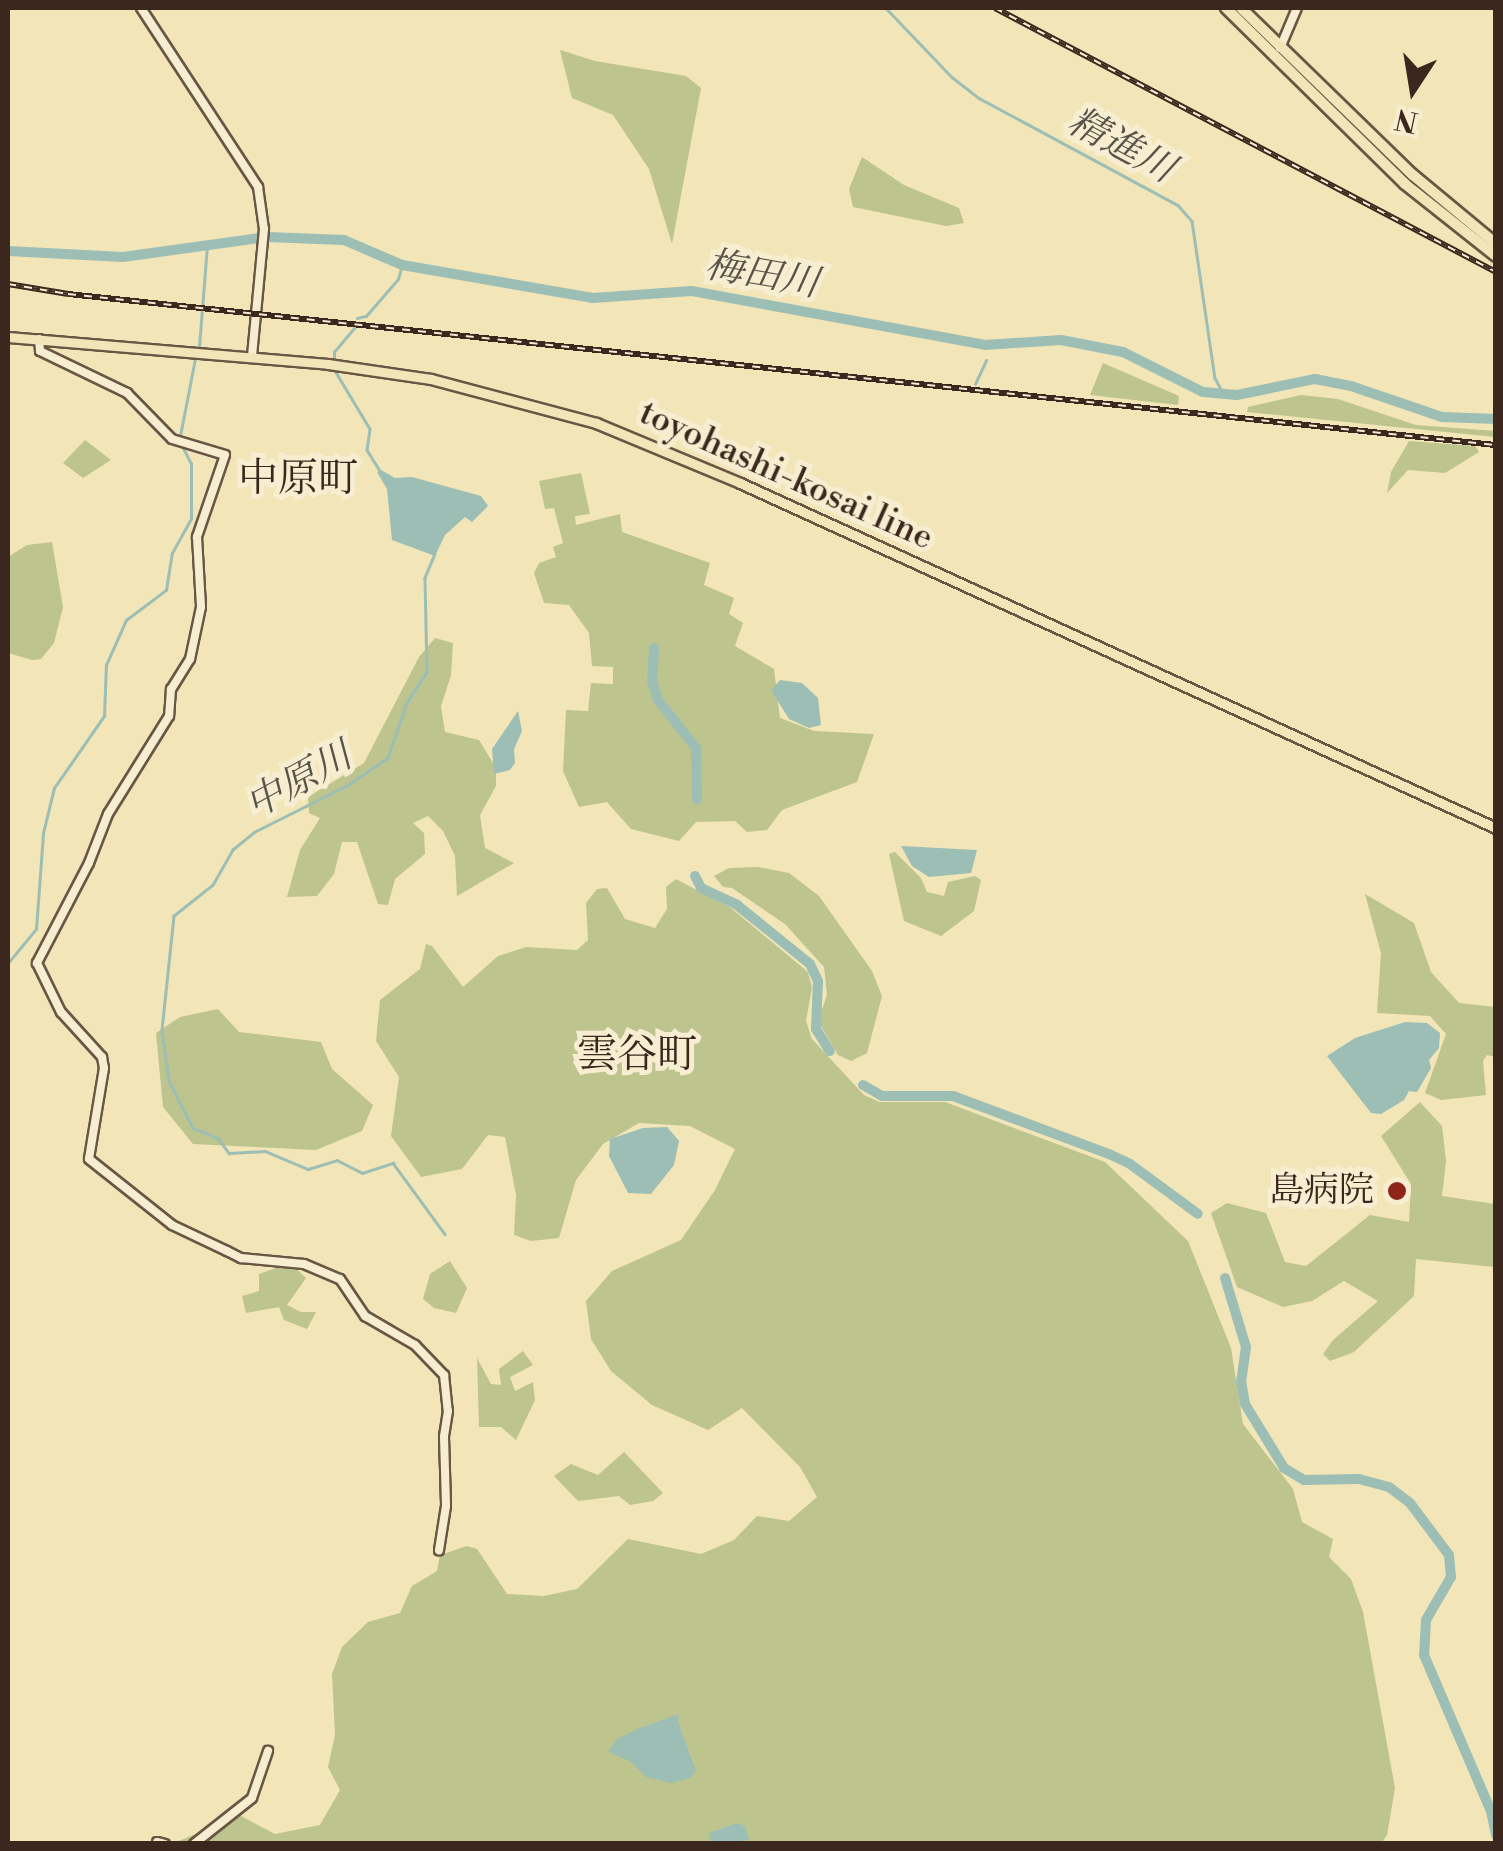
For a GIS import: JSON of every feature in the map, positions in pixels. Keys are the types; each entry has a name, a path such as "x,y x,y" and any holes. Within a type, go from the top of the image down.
{"highway":[{"path":"1226,8 1496,244"},
{"path":"1241,8 1404,184 1496,256"}],"main road":[{"name":"toyohashi-kosai line","path":"8,337 335,365 487,392 546,407 653,444 1496,828"}],"street":[{"path":"141,8 249,170 263,208 252,356"},
{"path":"1277,51 1297,8"},
{"path":"39,339 40,351 127,393 172,439 225,455 198,538 201,607 190,659 171,689 169,716 108,814 88,863 37,963 61,1012 102,1056 104,1068 89,1160 172,1225 226,1251 241,1258 304,1264 340,1279 365,1316 415,1344 444,1375 448,1411 444,1437 446,1506 439,1550"},
{"path":"194,1844 252,1798 268,1752"}],"green space":[{"path":"560,50 595,61 686,76 701,88 672,244 649,169 613,115 572,98"},
{"path":"862,157 904,185 959,208 964,223 946,226 853,207 849,189"},
{"path":"1103,363 1179,396 1178,405 1090,395"},
{"path":"1301,395 1338,399 1416,425 1495,431 1495,437 1247,412 1248,407"},
{"path":"85,440 111,460 83,478 63,463"},
{"path":"1409,441 1475,446 1479,452 1445,473 1408,470 1387,493 1391,472"},
{"path":"581,473 590,514 575,516 576,525 620,514 622,532 710,563 704,585 734,598 729,614 743,623 735,646 774,669 780,718 814,731 874,734 857,782 782,810 767,830 747,832 735,821 696,822 679,841 631,829 607,802 579,807 563,771 566,710 588,711 591,683 613,684 613,667 592,666 589,633 569,605 544,603 534,573 539,563 556,557 553,547 563,543 554,508 545,509 539,481"},
{"path":"52,542 63,607 54,643 41,659 32,660 8,653 8,557 27,545"},
{"path":"435,638 453,643 451,675 441,706 445,732 479,740 496,768 496,786 480,815 485,848 514,863 457,896 455,856 443,831 428,816 413,823 424,833 425,854 395,879 388,905 378,904 357,842 342,842 334,874 317,896 287,897 300,850 320,818 309,813 308,797 364,763 419,657"},
{"path":"895,852 921,878 927,892 944,896 948,882 975,876 981,880 974,911 941,936 904,921 889,854"},
{"path":"758,867 789,873 819,896 872,971 882,996 867,1053 851,1061 838,1055 818,1021 827,995 824,967 785,924 732,888 723,887 714,876 729,868"},
{"path":"676,879 731,908 808,972 812,988 806,1021 812,1039 864,1095 879,1102 945,1102 1105,1162 1188,1241 1231,1348 1243,1424 1293,1489 1302,1522 1333,1539 1329,1557 1351,1579 1363,1612 1395,1788 1387,1835 1381,1844 171,1844 241,1816 275,1834 320,1825 340,1790 328,1767 335,1735 332,1674 342,1647 368,1622 400,1613 412,1586 437,1571 440,1555 467,1546 477,1549 507,1594 544,1596 577,1589 628,1539 701,1554 734,1540 757,1516 789,1521 817,1497 800,1467 742,1408 708,1430 652,1405 611,1371 591,1339 586,1301 612,1271 681,1240 715,1190 735,1149 690,1126 639,1123 603,1144 576,1180 559,1238 531,1241 514,1235 516,1195 505,1137 488,1135 462,1169 421,1177 391,1136 399,1077 376,1041 380,1000 420,969 426,944 432,946 463,987 498,956 526,947 577,950 588,940 586,903 597,889 607,888 625,919 655,928 667,909 666,887"},
{"path":"1365,894 1414,923 1431,972 1459,1003 1495,1007 1495,1057 1487,1055 1483,1061 1486,1095 1441,1100 1425,1093 1446,1034 1430,1016 1377,1013 1381,953"},
{"path":"218,1009 239,1032 321,1042 332,1069 373,1105 362,1131 316,1150 193,1144 163,1107 156,1033 180,1017"},
{"path":"1420,1102 1442,1126 1446,1161 1442,1196 1495,1204 1495,1267 1416,1259 1414,1296 1354,1352 1330,1361 1323,1354 1333,1340 1378,1301 1344,1281 1312,1301 1283,1307 1237,1287 1211,1213 1227,1203 1266,1213 1285,1262 1306,1266 1370,1215 1409,1222 1411,1184 1381,1136"},
{"path":"450,1261 467,1288 456,1313 434,1308 423,1299 430,1274"},
{"path":"290,1263 306,1278 287,1305 301,1312 316,1312 307,1329 284,1320 279,1307 246,1313 242,1296 259,1291 259,1274"},
{"path":"523,1351 533,1365 510,1377 515,1391 533,1382 535,1400 516,1440 501,1427 479,1427 477,1358 491,1384 501,1385 499,1369"},
{"path":"624,1452 663,1493 653,1501 630,1505 619,1496 578,1501 554,1476 571,1464 598,1475"}],"water":[{"path":"381,470 395,478 412,477 481,496 488,506 472,522 465,517 445,535 435,556 392,540 387,489 377,472"},
{"path":"780,680 802,683 818,698 821,725 809,728 789,719 771,690"},
{"path":"518,711 522,731 514,749 515,763 510,770 494,774 492,749"},
{"path":"901,846 977,850 971,873 929,877 912,866"},
{"path":"1405,1022 1427,1023 1440,1033 1439,1048 1429,1060 1431,1068 1417,1092 1409,1091 1404,1100 1381,1114 1371,1113 1327,1056 1355,1038"},
{"path":"667,1127 679,1141 674,1165 651,1194 628,1193 609,1156 610,1139 643,1128"},
{"path":"679,1714 678,1722 696,1771 690,1778 671,1783 646,1777 630,1761 608,1752 616,1740"},
{"path":"737,1823 745,1826 749,1840 712,1843 709,1833"}],"waterway":[{"name":"精進川","path":"886,8 952,77 979,98 1178,205 1192,221 1215,378 1224,395"},
{"name":"梅田川","path":"8,251 123,257 267,237 344,240 402,265 593,298 692,291 985,345 1061,340 1123,352 1203,392 1237,395 1315,379 1351,386 1442,417 1496,419"},
{"path":"199,347 207,246"},
{"path":"357,318 366,316 398,279 402,265"},
{"path":"334,361 334,352 355,327"},
{"path":"180,436 195,359"},
{"path":"975,384 986,360"},
{"path":"334,369 370,429 367,450 380,471"},
{"path":"8,963 36,929 43,833 54,788 104,716 106,665 126,620 166,590 172,553 191,519 191,464 182,446"},
{"name":"中原川","path":"435,554 425,578 427,672 407,703 388,758 349,785 255,832 233,850 213,885 174,916 162,1031 169,1081 193,1128 218,1138 229,1153 265,1151 308,1169 337,1160 362,1173 393,1163 445,1234"},
{"path":"654,648 652,681 658,700 696,748 697,799"},
{"path":"695,876 701,888 737,905 810,964 818,981 816,1029 830,1051"},
{"path":"863,1085 882,1096 953,1096 1109,1154 1130,1164 1198,1214"},
{"path":"1225,1278 1246,1347 1241,1381 1245,1404 1284,1468 1304,1480 1359,1479 1389,1487 1410,1503 1449,1555 1451,1577 1426,1620 1424,1655 1491,1811 1496,1835"}],"railway":[{"path":"995,8 1496,272"},
{"path":"8,284 68,294 1496,445"}],"place":[{"name":"島病院","path":"1397,1191"}],"district":[{"name":"中原町","path":"298,479"},
{"name":"雲谷町","path":"637,1055"}]}
